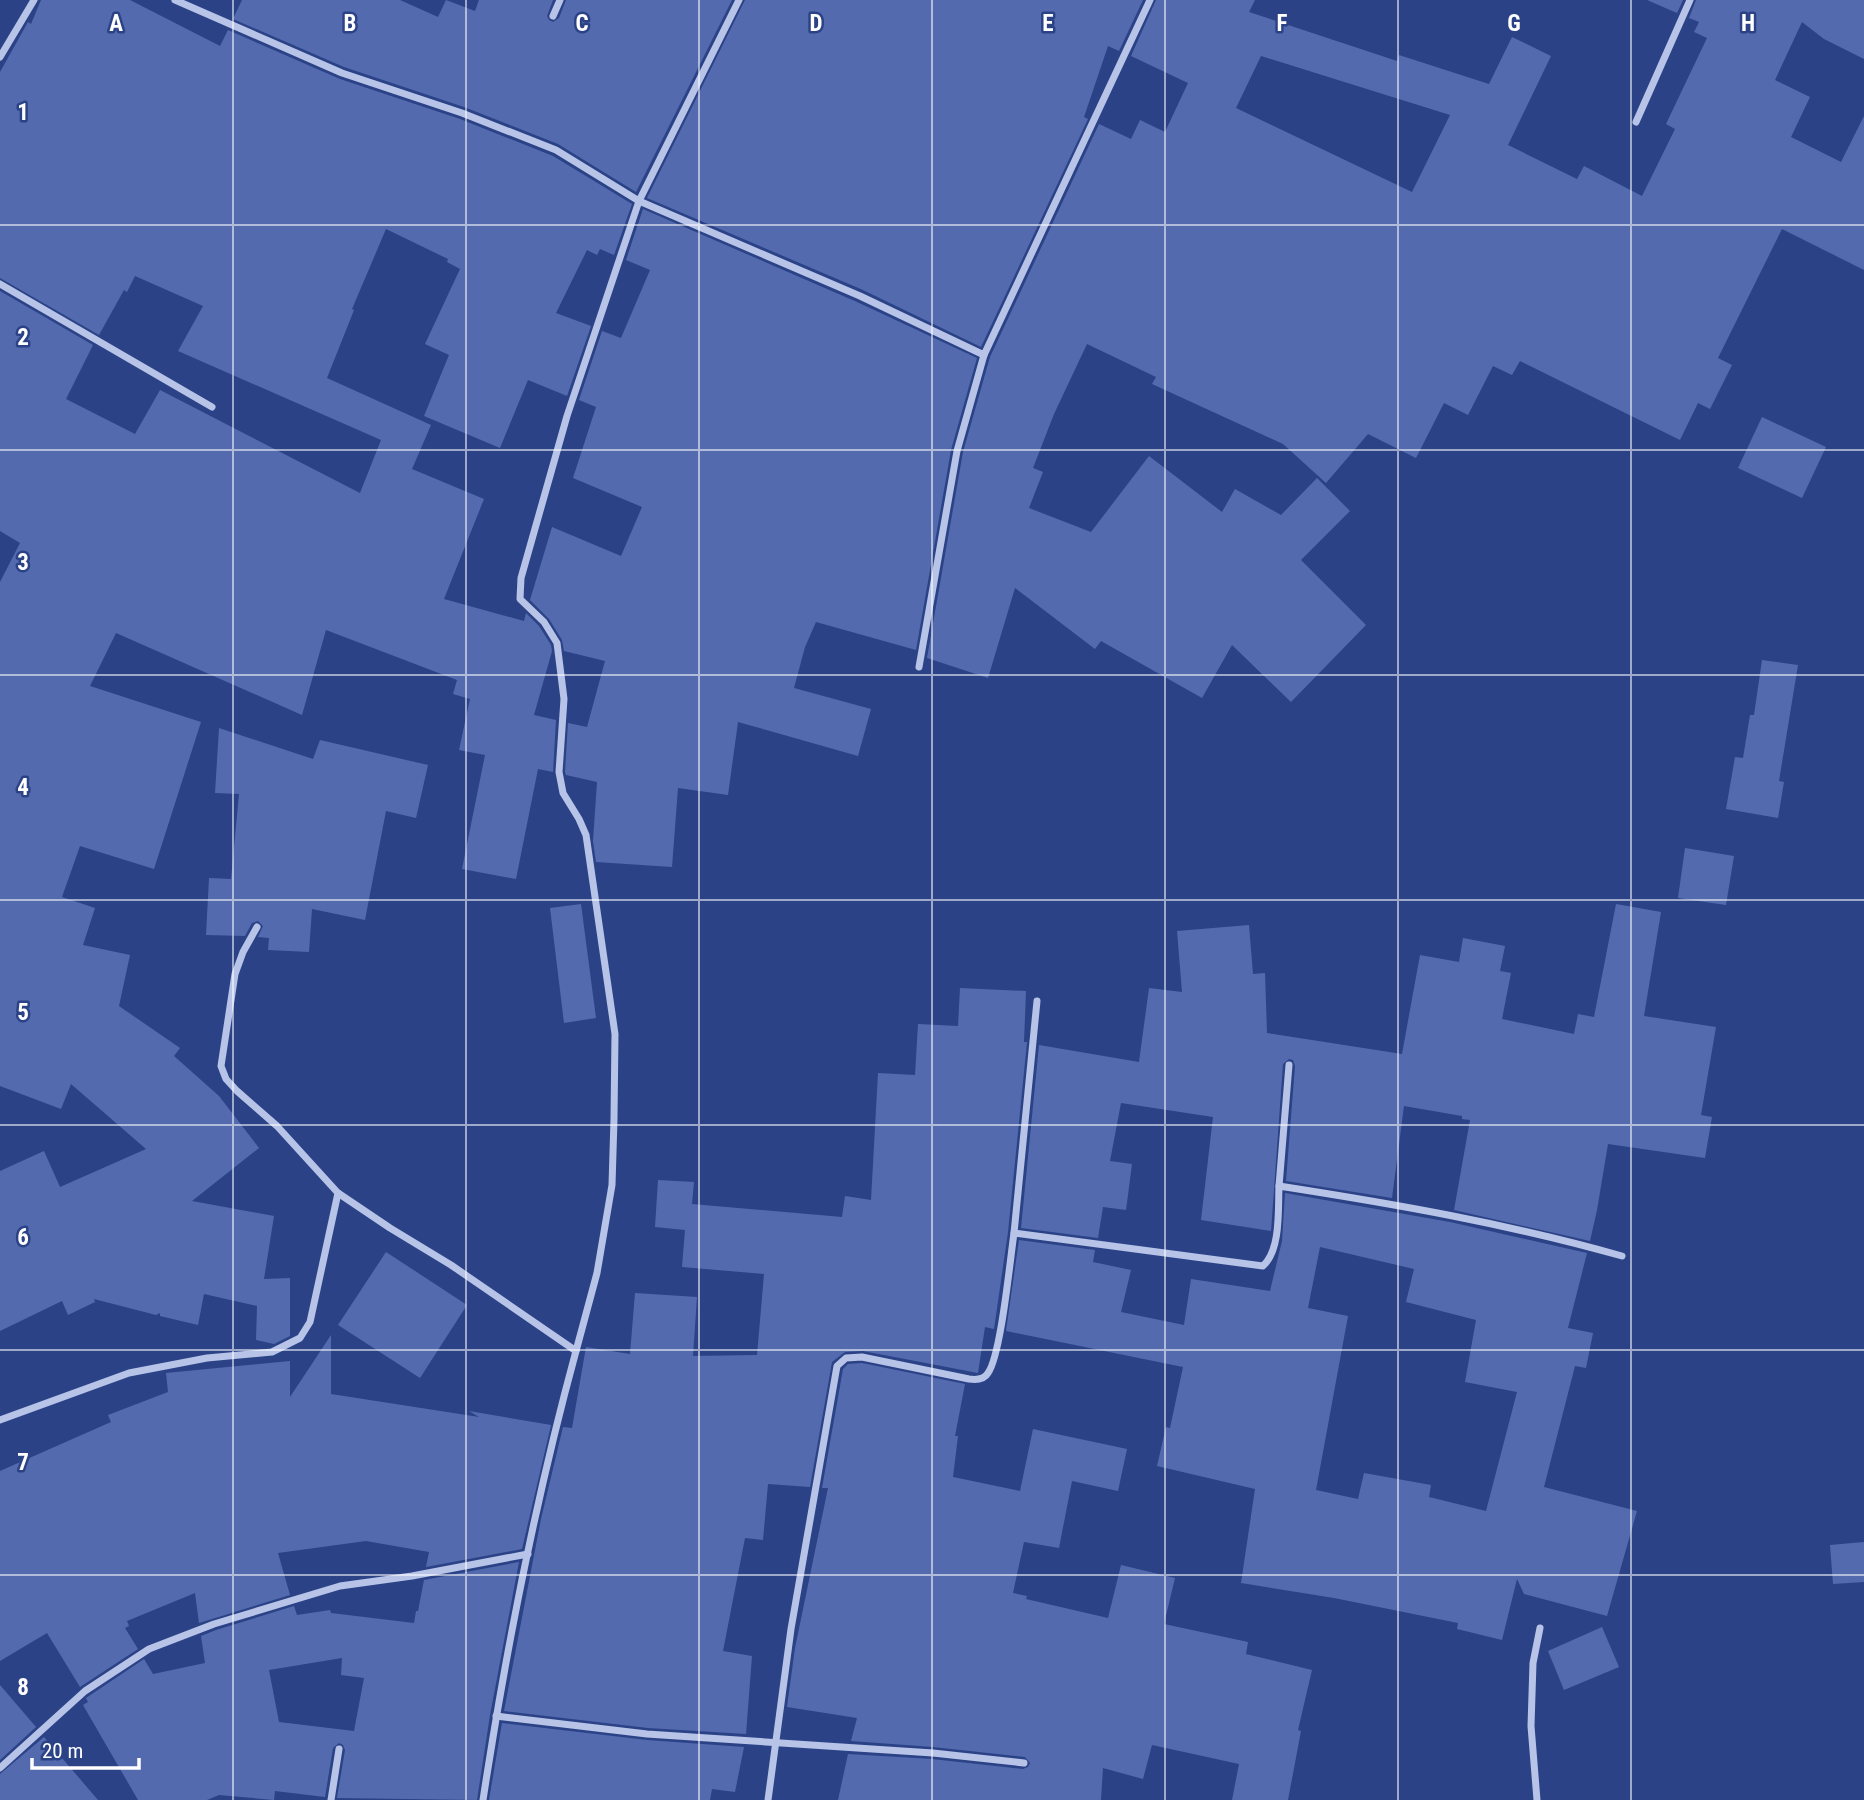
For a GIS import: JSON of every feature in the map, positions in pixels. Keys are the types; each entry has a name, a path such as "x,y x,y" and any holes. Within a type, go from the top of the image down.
{"street":[{"path":"0,57 34,0"},
{"path":"175,0 342,73 461,113 556,150 639,201 860,296 984,355"},
{"path":"553,16 560,0"},
{"path":"483,1800 496,1716 548,1455 597,1273 612,1185 615,1034 586,835 563,793 559,772 564,699 557,643 544,622 520,599 521,578 567,416 639,201 739,0"},
{"path":"919,667 957,451 984,355 1150,0"},
{"path":"1636,122 1690,0"},
{"path":"0,284 212,407"},
{"path":"257,928 243,952 235,974 221,1066 226,1079 277,1126 338,1193 451,1265 576,1350"},
{"path":"768,1800 791,1629 838,1366 846,1358 862,1357 969,1379 978,1380 989,1372 996,1349 1014,1233 1037,1001"},
{"path":"1014,1233 1263,1266 1270,1260 1275,1249 1289,1065"},
{"path":"1279,1186 1483,1222 1622,1256"},
{"path":"0,1420 129,1373 207,1358 272,1352 300,1338 310,1322 338,1193"},
{"path":"0,1768 85,1691 149,1649 214,1624 340,1586 412,1576 528,1554"},
{"path":"1537,1800 1531,1726 1533,1663 1540,1628"},
{"path":"496,1716 647,1734 933,1752 1024,1763"},
{"path":"331,1800 339,1749"}],"building":[{"path":"41,0 130,0 220,46 228,30 340,79 460,119 553,156 632,204 614,255 600,249 597,255 587,250 556,313 591,326 567,396 528,380 500,448 424,416 449,355 425,344 460,269 447,262 448,259 386,229 352,309 354,310 327,378 431,425 412,469 484,499 444,599 524,621 526,613 539,626 551,645 552,651 534,715 556,720 553,772 538,769 516,879 462,869 485,755 459,750 470,699 453,694 457,680 326,630 302,715 116,633 90,686 201,722 154,869 80,846 62,897 95,908 83,945 130,955 119,1006 180,1048 174,1056 219,1096 259,1148 192,1201 274,1216 264,1279 290,1278 290,1336 274,1344 256,1340 257,1306 204,1294 198,1325 160,1316 160,1313 156,1315 94,1299 95,1302 68,1315 62,1301 0,1331 0,1171 44,1151 60,1187 146,1149 71,1084 61,1109 0,1086 0,582 20,543 0,531 0,291 93,345 66,399 135,434 160,390 360,493 381,440 178,351 203,306 135,276 99,335 0,278 0,72 28,22 31,24"},
{"path":"242,0 400,0 438,17 446,0 475,11 479,0 553,0 547,16 553,22 559,18 566,0 732,0 636,192 558,144 464,107 344,67 233,19"},
{"path":"745,0 1143,0 1119,51 1108,46 1084,117 1088,119 981,347 863,290 647,198"},
{"path":"1156,0 1255,0 1249,12 1397,61 1399,55 1489,84 1512,37 1551,56 1508,145 1577,179 1584,166 1642,196 1675,129 1666,124 1707,38 1694,32 1699,22 1689,18 1696,0 1864,0 1864,59 1824,39 1802,22 1775,80 1810,97 1791,137 1841,162 1864,116 1864,270 1782,229 1718,358 1732,365 1710,409 1698,403 1680,440 1520,361 1512,375 1493,366 1468,415 1444,403 1416,458 1368,434 1326,483 1283,444 1152,384 1156,377 1087,344 1054,414 1033,468 1043,472 1029,508 1091,532 1149,456 1222,512 1235,489 1281,515 1317,478 1350,511 1301,560 1366,625 1291,702 1232,645 1202,698 1101,641 1095,649 1015,588 988,678 927,658 963,452 990,357 1099,124 1131,139 1140,120 1165,132 1188,83 1131,56","holes":["1261,56 1450,115 1412,192 1236,108"]},
{"path":"1647,0 1683,0 1677,13"},
{"path":"643,209 857,302 977,358 951,450 916,650 816,622 805,647 794,688 871,709 858,756 738,722 728,795 678,788 672,867 596,862 593,841 597,782 566,775 565,772 568,723 587,727 605,661 564,651 562,640 549,619 530,600 552,527 621,556 642,507 573,478 596,407 579,400 602,331 621,338 650,270 626,260"},
{"path":"1762,417 1826,447 1802,498 1738,468"},
{"path":"1762,660 1798,665 1779,781 1784,782 1778,818 1726,809 1735,757 1743,758 1750,715 1754,715"},
{"path":"219,728 313,759 320,740 428,765 416,818 386,811 365,920 312,909 309,952 268,950 269,938 258,937 263,926 258,921 252,923 245,936 206,935 209,878 231,879 239,794 215,793"},
{"path":"1685,848 1734,856 1726,905 1678,898"},
{"path":"581,904 596,1018 564,1023 550,908"},
{"path":"1616,904 1661,912 1644,1016 1716,1027 1701,1115 1712,1117 1705,1158 1608,1144 1590,1241 1454,1210 1470,1120 1462,1119 1462,1116 1404,1106 1392,1198 1286,1181 1295,1066 1293,1060 1289,1059 1283,1064 1271,1231 1201,1220 1213,1117 1121,1103 1110,1161 1132,1164 1126,1210 1103,1207 1098,1238 1021,1228 1039,1045 1139,1062 1149,988 1182,992 1177,931 1249,925 1253,974 1265,973 1267,1033 1402,1054 1420,955 1459,962 1463,938 1505,946 1500,971 1511,973 1502,1019 1574,1034 1578,1014 1594,1017"},
{"path":"960,988 1026,991 1024,1042 1027,1042 1008,1232 994,1329 985,1327 978,1373 863,1351 845,1352 832,1362 810,1487 768,1484 763,1540 745,1538 723,1651 752,1656 746,1734 648,1728 504,1711 541,1519 563,1427 572,1428 586,1347 630,1354 635,1293 697,1297 693,1356 757,1355 764,1274 682,1267 685,1230 655,1227 658,1180 694,1182 692,1204 842,1217 845,1196 871,1200 878,1073 915,1075 918,1024 958,1026"},
{"path":"1285,1193 1450,1222 1587,1253 1568,1328 1593,1333 1586,1368 1575,1366 1544,1487 1637,1511 1607,1616 1524,1594 1517,1579 1502,1640 1457,1629 1458,1623 1334,1598 1241,1583 1255,1489 1157,1466 1166,1427 1170,1428 1183,1367 1006,1331 1019,1240 1095,1250 1093,1262 1131,1270 1121,1312 1184,1325 1191,1279 1270,1291 1282,1241","holes":["1320,1247 1414,1269 1406,1302 1476,1320 1465,1382 1517,1392 1486,1511 1429,1497 1431,1485 1364,1473 1358,1499 1316,1490 1348,1316 1308,1308"]},
{"path":"386,1252 467,1305 420,1378 338,1325"},
{"path":"331,1335 331,1394 479,1417 469,1411 551,1425 522,1549 426,1567 429,1552 366,1541 278,1553 290,1595 199,1623 195,1593 127,1621 129,1626 125,1628 138,1649 80,1687 47,1633 0,1661 0,1471 111,1422 108,1415 168,1392 166,1373 290,1361 290,1397"},
{"path":"862,1363 965,1384 955,1436 958,1436 953,1477 1020,1491 1033,1429 1127,1449 1118,1491 1072,1481 1059,1548 1024,1542 1013,1593 1027,1596 1026,1599 1108,1618 1121,1565 1175,1578 1164,1624 1248,1642 1246,1654 1312,1670 1298,1730 1301,1731 1288,1800 1232,1800 1239,1764 1152,1745 1143,1779 1103,1768 1101,1800 838,1800 848,1754 932,1759 1023,1769 1030,1763 1025,1757 851,1741 857,1718 787,1707 795,1648 828,1488 822,1488 843,1369 848,1364"},
{"path":"1864,1542 1864,1582 1833,1584 1830,1545"},
{"path":"519,1562 477,1800 337,1798 345,1750 339,1743 333,1748 325,1797 275,1791 274,1800 219,1795 207,1800 138,1800 83,1705 88,1702 86,1698 144,1659 153,1674 205,1663 201,1636 294,1606 297,1615 330,1610 331,1613 414,1623 424,1580","holes":["342,1658 341,1675 364,1678 354,1731 279,1722 269,1670"]},
{"path":"1602,1627 1619,1667 1564,1690 1548,1651"},
{"path":"0,1685 36,1727 0,1760"},
{"path":"502,1723 647,1740 744,1747 735,1792 712,1789 710,1800 489,1800"},
{"path":"44,1737 98,1800 0,1800 0,1774"}]}
